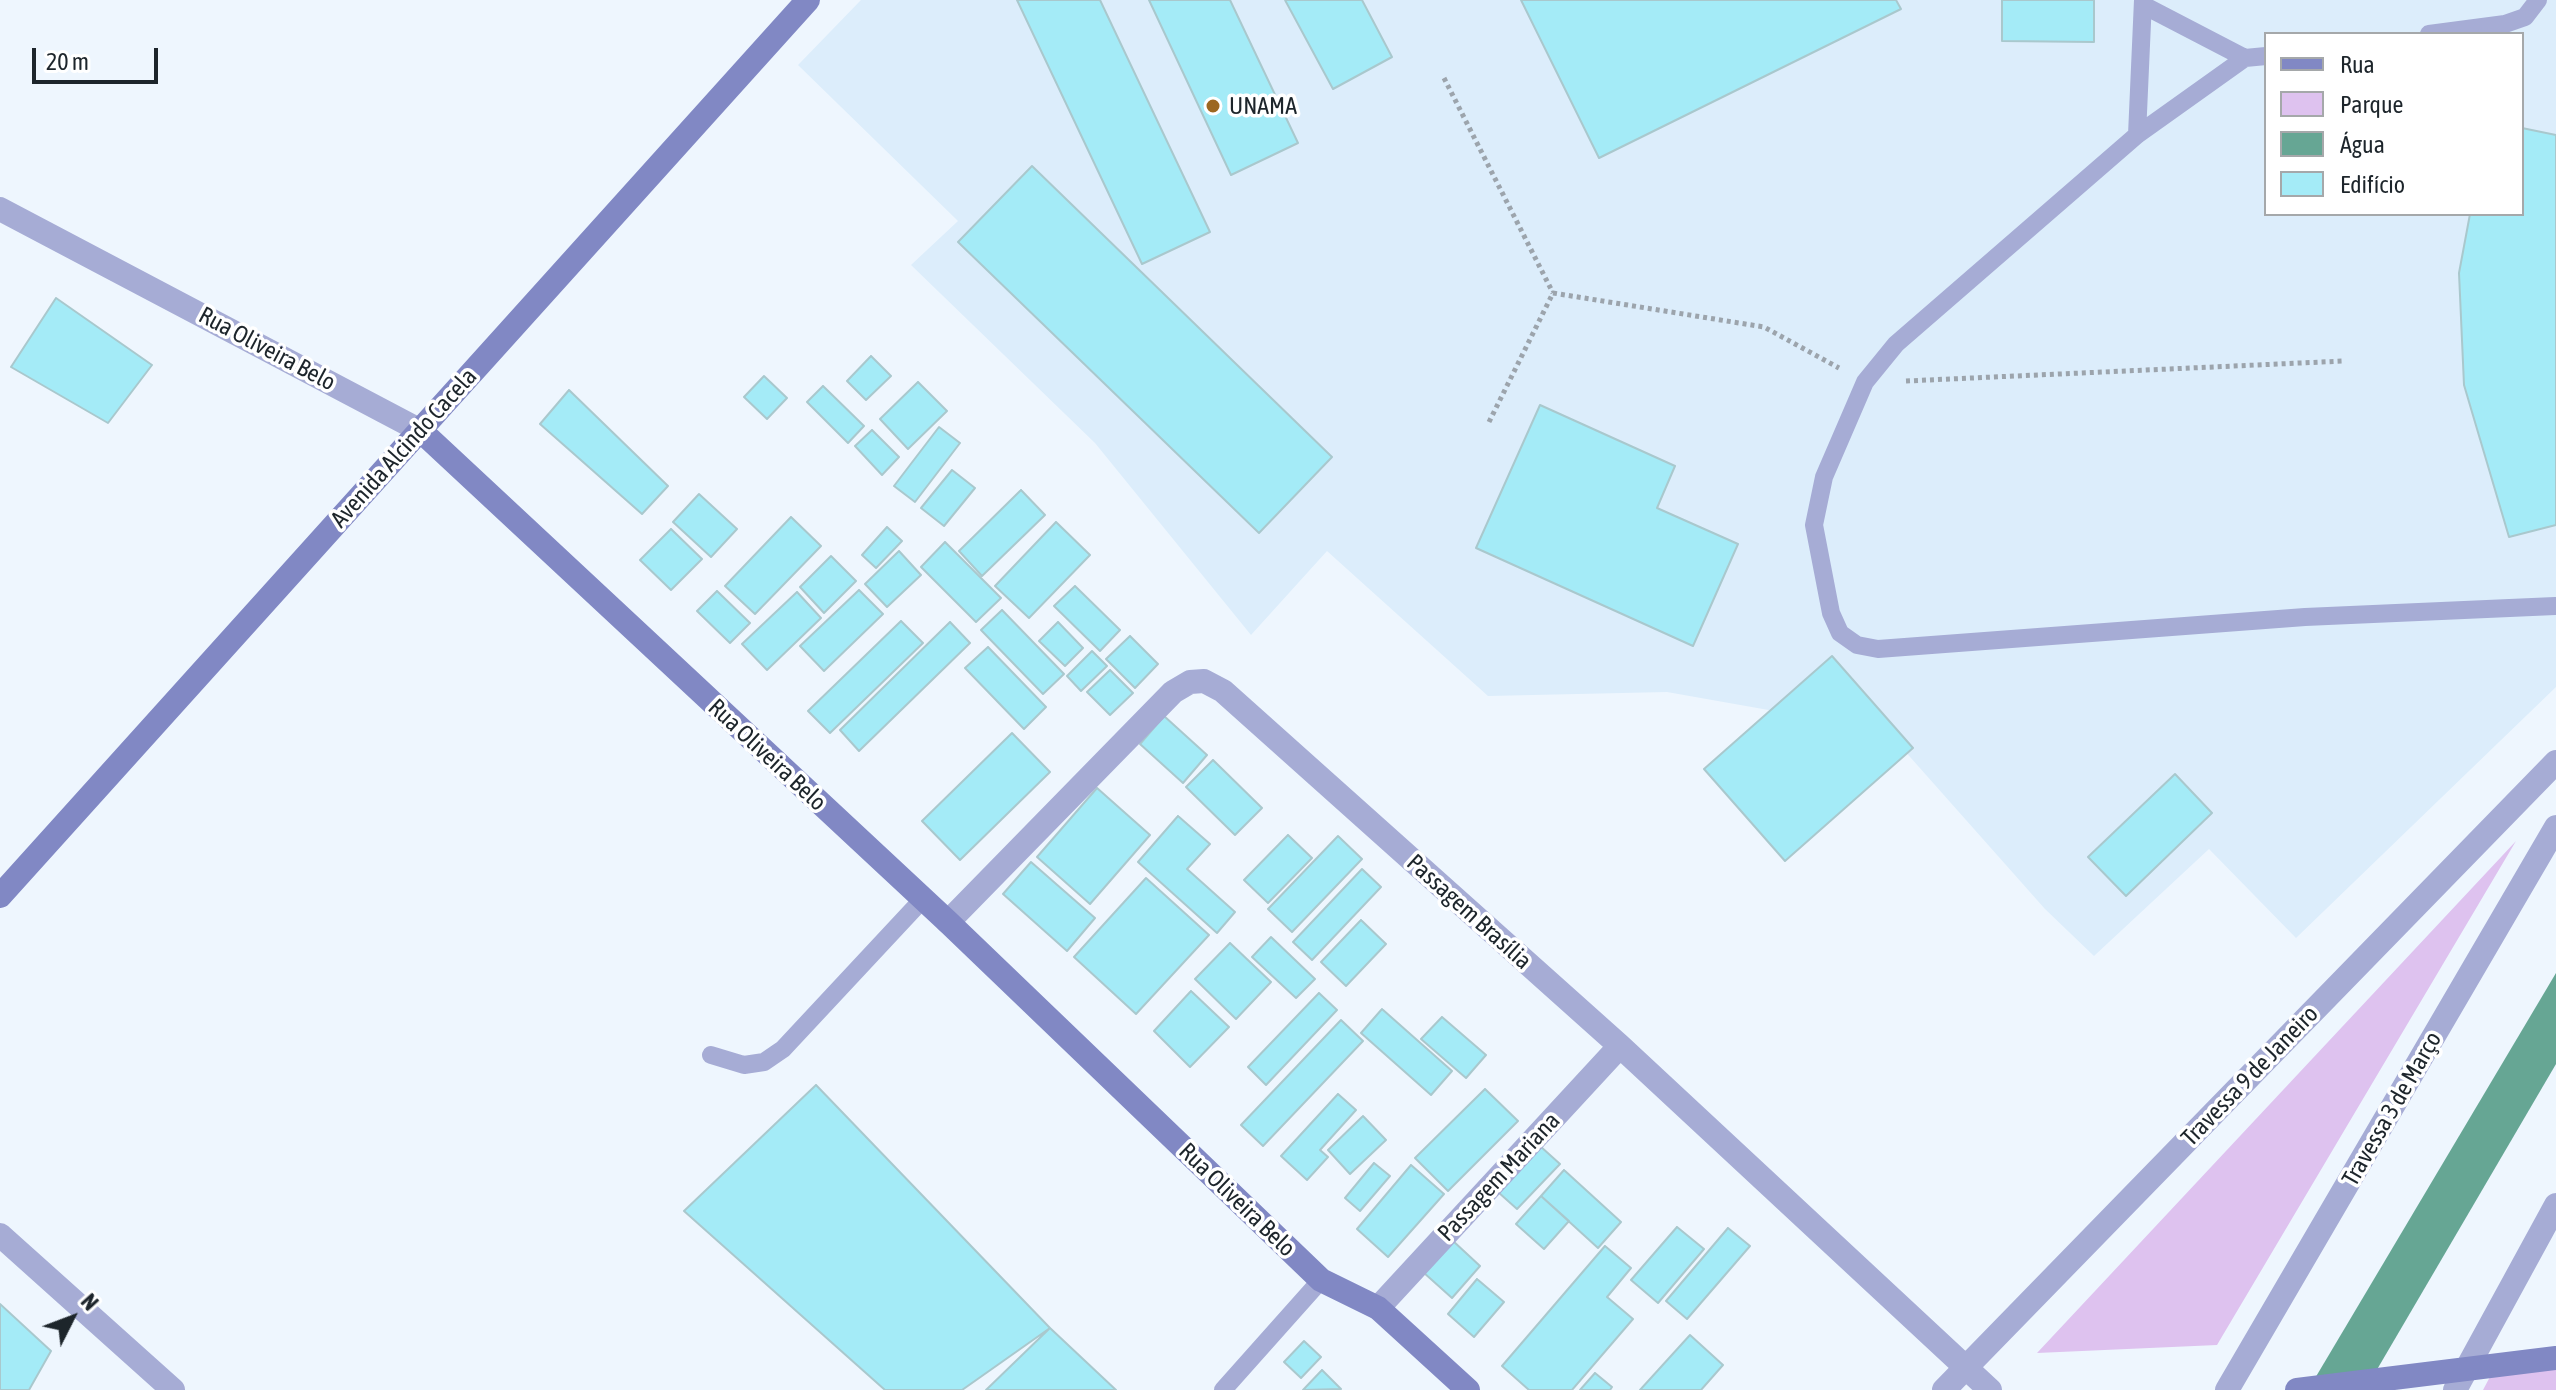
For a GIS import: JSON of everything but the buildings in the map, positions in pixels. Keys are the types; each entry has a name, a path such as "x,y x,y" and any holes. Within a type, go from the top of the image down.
{"main road":[{"name":"Avenida Alcindo Cacela","path":"0,896 808,0"},
{"name":"Rua Oliveira Belo","path":"421,431 948,922 1321,1280 1378,1308 1468,1390"},
{"path":"2297,1390 2456,1378 2556,1358"}],"street":[{"name":"Rua Oliveira Belo","path":"0,209 421,431"},
{"name":"Passagem Brasília","path":"948,922 1173,692 1190,682 1204,681 1223,691 1620,1046 1990,1390"},
{"name":"Travessa 9 de Janeiro","path":"1944,1390 2556,762"},
{"name":"Travessa 3 de Março","path":"2227,1390 2556,827"},
{"name":"Passagem Mariana","path":"1378,1308 1620,1046"},
{"path":"2456,1378 2556,1205"},
{"path":"0,1235 173,1390"}],"lane":[{"path":"2444,32 2505,24 2525,17 2538,0"},
{"path":"2137,135 2143,2 2245,58"},
{"path":"2264,56 2245,58 2137,135 1896,344 1865,382 1824,477 1814,525 1831,613 1840,633 1857,645 1878,649 2305,617 2555,606"},
{"path":"711,1055 744,1065 764,1062 783,1049 922,900"},
{"path":"1223,1390 1321,1280"}],"path":[{"path":"1444,78 1553,293"}],"shaded area":[{"path":"861,0 2556,0 2556,687 2296,938 2209,849 2094,956 2045,909 1887,731 1667,692 1488,696 1327,551 1251,635 1095,443 911,265 958,221 798,65"}],"green space":[{"path":"2516,841 2217,1345 2037,1353"},
{"path":"2556,1365 2556,1390 2483,1390 2492,1373"}],"water":[{"path":"2556,973 2556,1064 2365,1390 2308,1390"}],"place":[{"name":"UNAMA","path":"1213,106"}]}
